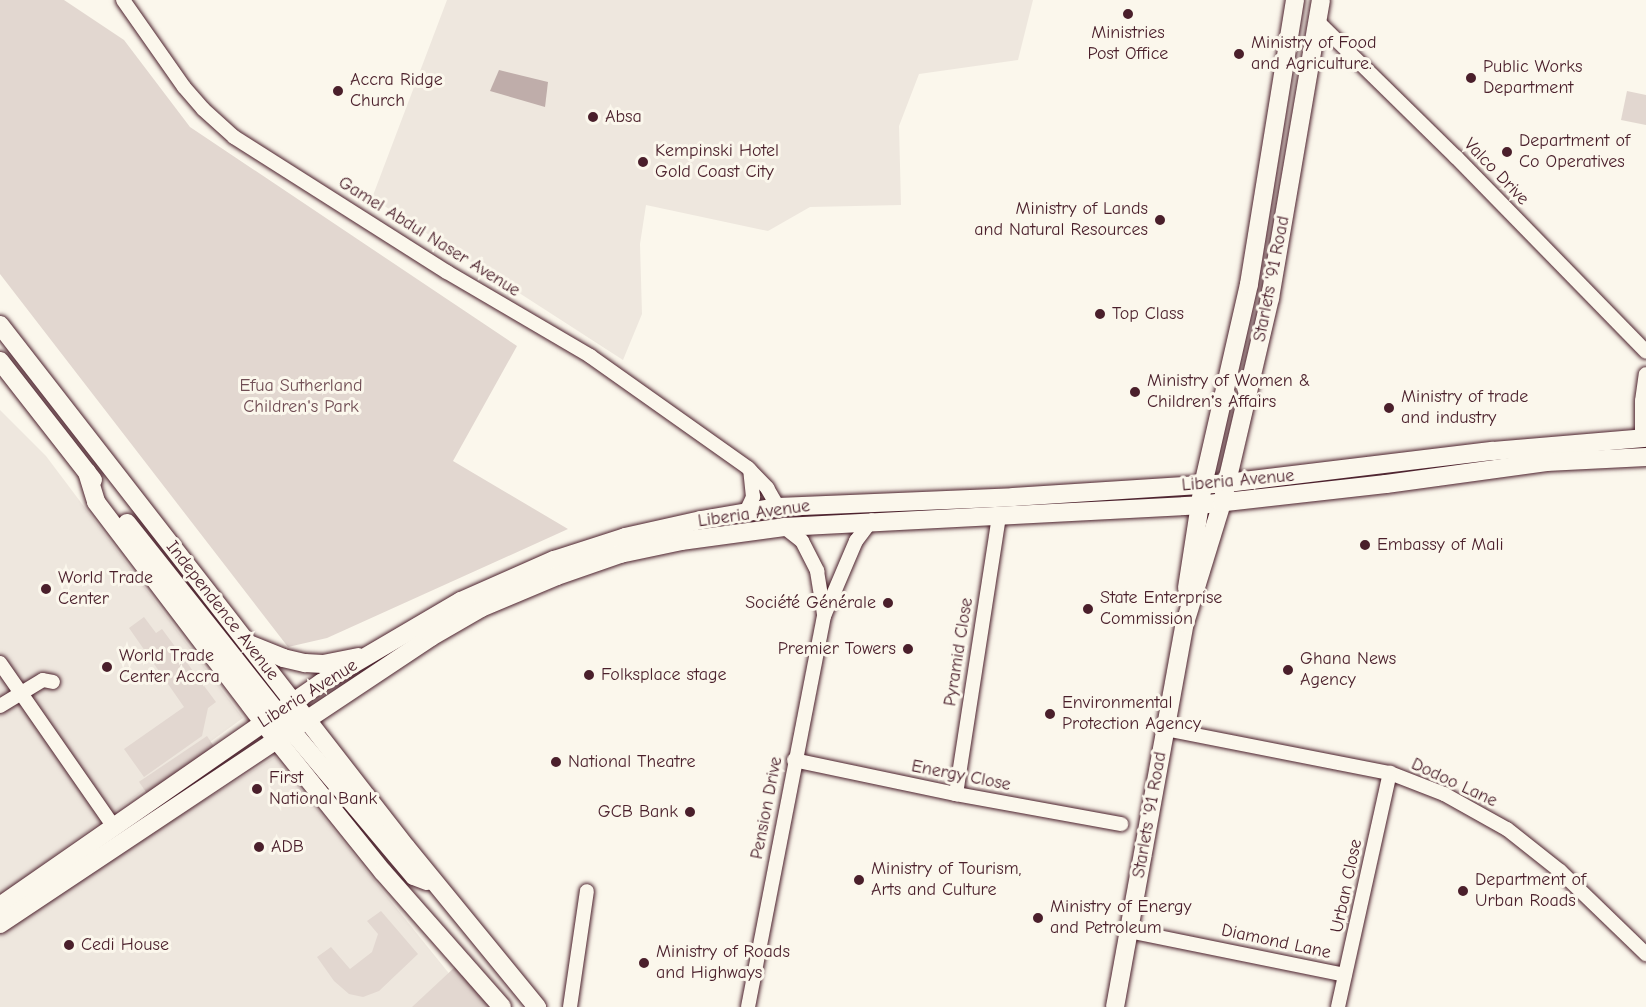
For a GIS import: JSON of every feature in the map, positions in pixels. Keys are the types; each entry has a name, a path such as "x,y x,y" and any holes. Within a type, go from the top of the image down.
{"main road":[{"name":"Starlets '91 Road","path":"1115,1007 1185,623 1192,545 1199,505 1249,284 1295,0"},
{"path":"1310,0 1305,45 1310,62"},
{"name":"Starlets '91 Road","path":"1185,623 1222,503 1270,298 1321,0"},
{"name":"Independence Avenue","path":"0,325 245,642 437,885 537,1007"},
{"path":"0,361 87,472 263,722 283,735 414,876 437,885"},
{"name":"Liberia Avenue","path":"0,906 293,701 461,602 554,560 633,535 778,507 1203,485 1493,451 1644,438"},
{"name":"Liberia Avenue","path":"0,924 430,637 481,608 556,576 640,549 709,536 784,527 872,520 999,516 1199,505 1546,462 1646,457"},
{"path":"1174,487 1196,474 1209,460"},
{"path":"1210,539 1224,516 1246,500"},
{"path":"1162,507 1185,524 1192,545"},
{"path":"245,642 283,658 305,663 323,664 372,655"},
{"path":"313,690 309,698 310,703 318,709 323,708"},
{"path":"263,722 307,718"},
{"path":"259,751 263,737 260,733 263,722"},
{"path":"283,735 383,872 502,1007"}],"street":[{"name":"Gamel Abdul Naser Avenue","path":"123,0 184,87 203,109 234,136 447,272 590,356 750,470 767,488 778,507"},
{"name":"Valco Drive","path":"1317,21 1456,157 1646,352"},
{"path":"1644,438 1642,401 1646,374"},
{"path":"746,512 753,497 750,470"},
{"name":"Pyramid Close","path":"956,794 999,516"},
{"name":"Pension Drive","path":"748,1007 794,760 824,616 856,542 872,520"},
{"name":"Pension Drive","path":"784,527 802,542 817,571 824,616"},
{"path":"0,663 114,827"},
{"path":"0,706 43,680 53,682"},
{"name":"Dodoo Lane","path":"1166,729 1390,773 1443,794 1507,829 1560,871 1646,954"},
{"name":"Energy Close","path":"794,760 956,794 1121,824"},
{"name":"Urban Close","path":"1338,1007 1390,773"},
{"path":"570,1007 587,891"},
{"name":"Diamond Lane","path":"1129,931 1345,975"}],"shaded area":[{"name":"Kempinski Hotel Gold Coast City","path":"447,0 1033,0 1018,60 919,74 899,126 901,205 810,207 768,231 646,205 640,244 642,314 623,360 372,198"},
{"path":"499,70 548,82 545,107 490,91"},
{"path":"0,410 46,456 243,718 0,895"},
{"path":"275,757 476,1007 0,1007 0,934 124,849"}],"green space":[{"name":"Efua Sutherland Children's Park","path":"0,0 64,0 124,40 190,127 517,346 453,461 568,529 327,638 288,647 0,274"},
{"path":"1627,91 1646,95 1646,125 1621,120"},
{"path":"144,617 156,633 162,629 216,702 208,708 202,736 144,777 124,749 184,707 129,628"},
{"path":"207,736 217,751 149,797 139,782"},
{"path":"381,911 418,954 379,991 363,997 349,994 334,981 317,957 331,947 350,969 372,952 378,934 367,921"},
{"path":"456,966 491,1007 412,1007"}],"place":[{"name":"Ministries Post Office","path":"1128,14"},
{"name":"Ministry of Food and Agriculture.","path":"1239,54"},
{"name":"Public Works Department","path":"1471,78"},
{"name":"Accra Ridge Church","path":"338,91"},
{"name":"Absa","path":"593,117"},
{"name":"Department of Co Operatives","path":"1507,152"},
{"name":"Kempinski Hotel Gold Coast City","path":"643,162"},
{"name":"Ministry of Lands and Natural Resources","path":"1160,220"},
{"name":"Top Class","path":"1100,314"},
{"name":"Ministry of Women & Children's Affairs","path":"1135,392"},
{"name":"Ministry of trade and industry","path":"1389,408"},
{"name":"Embassy of Mali","path":"1365,545"},
{"name":"World Trade Center","path":"46,589"},
{"name":"Société Générale","path":"888,603"},
{"name":"State Enterprise Commission","path":"1088,609"},
{"name":"Premier Towers","path":"908,649"},
{"name":"World Trade Center Accra","path":"107,667"},
{"name":"Ghana News Agency","path":"1288,670"},
{"name":"Folksplace stage","path":"589,675"},
{"name":"Environmental Protection Agency","path":"1050,714"},
{"name":"National Theatre","path":"556,762"},
{"name":"First National Bank","path":"257,789"},
{"name":"GCB Bank","path":"690,812"},
{"name":"ADB","path":"259,847"},
{"name":"Ministry of Tourism, Arts and Culture","path":"859,880"},
{"name":"Department of Urban Roads","path":"1463,891"},
{"name":"Ministry of Energy and Petroleum","path":"1038,918"},
{"name":"Cedi House","path":"69,945"},
{"name":"Ministry of Roads and Highways","path":"644,963"}]}
